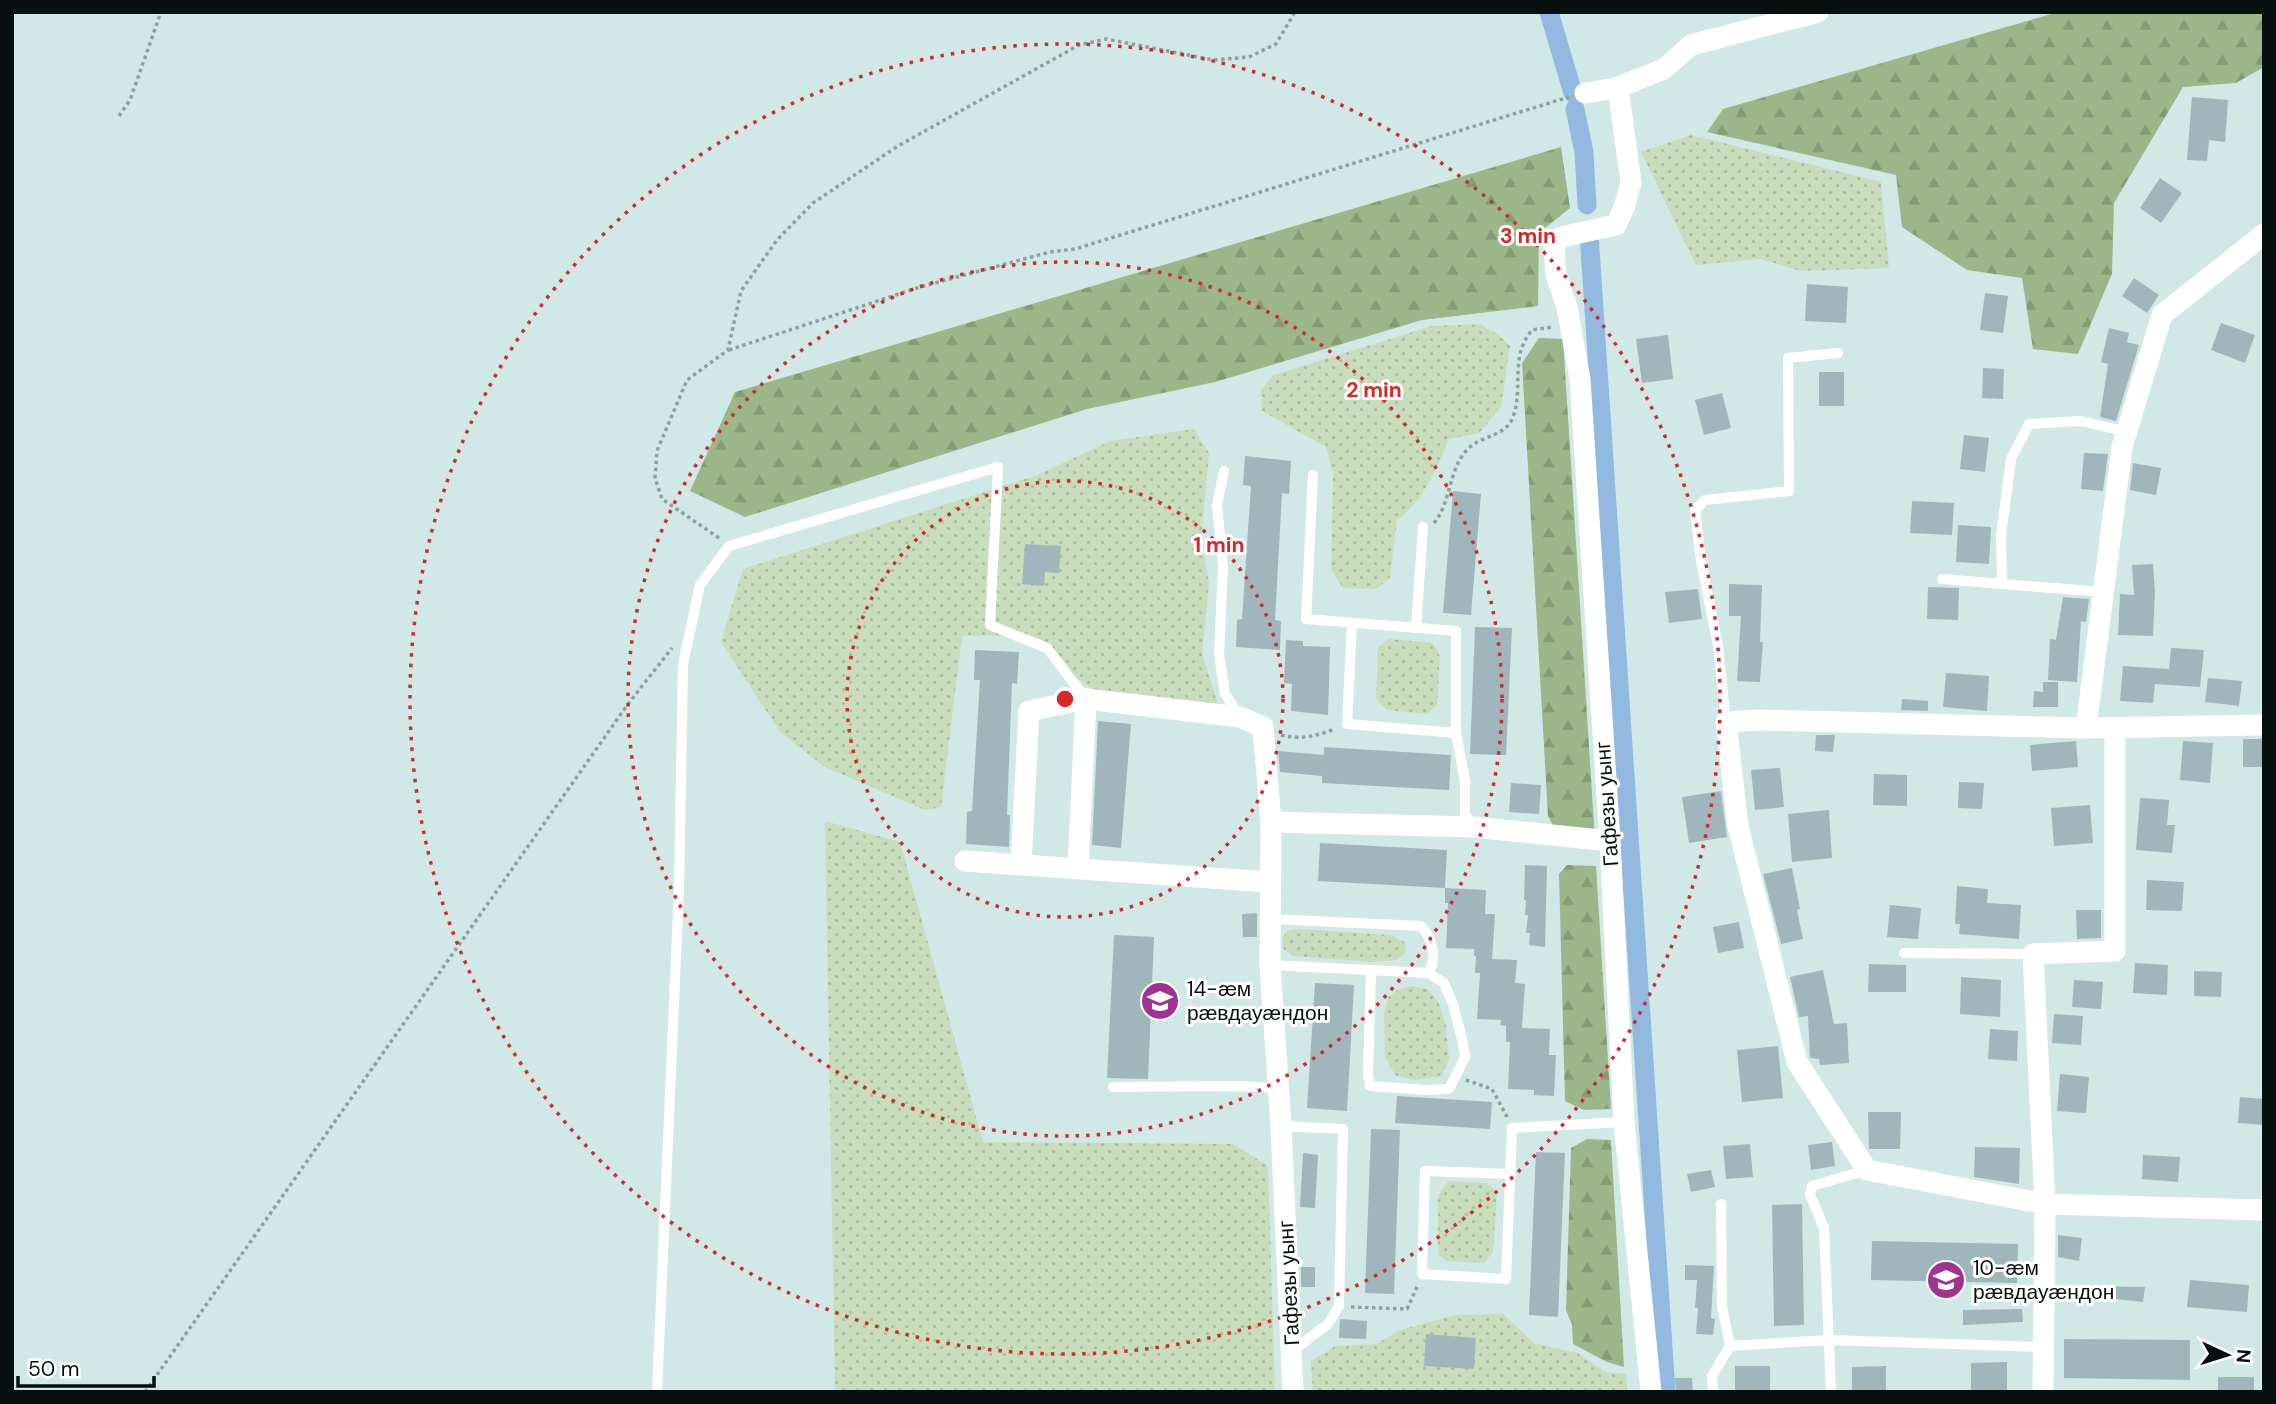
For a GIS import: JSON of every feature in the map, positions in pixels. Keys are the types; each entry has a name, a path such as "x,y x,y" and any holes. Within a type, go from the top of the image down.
{"street":[{"path":"1585,93 1616,88 1664,69 1691,45 1818,12"},
{"name":"Гафезы уынг","path":"1616,88 1631,182 1624,208 1616,225 1560,237 1554,246 1556,275 1567,307 1580,379 1610,841 1624,1122 1651,1392"},
{"path":"2085,728 2122,447 2162,314 2264,234"},
{"path":"1078,868 1086,698"},
{"path":"1021,864 1029,710 1086,698 1240,717 1262,727 1264,744"},
{"path":"2264,725 2085,728 1760,720 1726,722 1738,826 1797,1062 1867,1170 2045,1204 2264,1210"},
{"path":"2043,1392 2045,1204 2033,954 2115,951 2115,728"},
{"name":"Гафезы уынг","path":"1264,744 1271,822 1270,965 1279,1088 1293,1392"},
{"path":"1271,822 1474,827 1610,841"},
{"path":"965,861 1269,882"}],"lane":[{"path":"1726,722 1718,646 1701,561 1695,510 1705,500 1788,491 1788,358 1838,353"},
{"path":"2002,584 2001,536 2011,459 2029,424 2081,421 2127,432"},
{"path":"657,1392 679,888 683,664 700,585 729,545 998,467 990,625 1047,648 1086,698"},
{"path":"1224,471 1217,505 1223,567 1219,654 1225,694 1240,717"},
{"path":"1314,475 1306,619 1456,631 1456,733 1465,781 1465,814 1474,827"},
{"path":"1416,628 1423,527"},
{"path":"1942,579 2103,592"},
{"path":"1352,623 1348,724 1456,733"},
{"path":"1270,919 1421,926 1427,933 1433,955 1433,967 1429,974"},
{"path":"1904,953 2033,954"},
{"path":"1270,965 1371,970 1429,974 1444,983 1453,1004 1465,1057 1449,1089 1370,1086 1368,1074 1371,970"},
{"path":"1113,1087 1279,1088"},
{"path":"1511,1174 1425,1171 1422,1274 1506,1279 1511,1174 1513,1128 1624,1122"},
{"path":"1281,1126 1343,1129 1339,1306 1328,1324 1292,1351"},
{"path":"1831,1392 1824,1228 1810,1195 1812,1186 1867,1170"},
{"path":"1713,1392 1712,1376 1730,1346 1722,1306 1721,1204"},
{"path":"1730,1346 1829,1340 2043,1347"}],"path":[{"path":"119,116 130,100 161,12"},
{"path":"728,350 741,291 777,240 813,203 898,146 1079,45 1106,39 1214,60 1249,57 1276,44 1295,12"},
{"path":"729,545 662,499 655,478 657,451 687,380 728,350 920,287 1051,252 1075,249 1556,99"},
{"path":"1423,527 1434,523 1443,512 1452,479 1461,458 1471,446 1509,426 1514,415 1517,361 1523,341 1532,330 1553,327 1560,322 1567,307"},
{"path":"145,1392 628,704 692,622"},
{"path":"1264,744 1281,735 1293,738 1312,737 1348,724"},
{"path":"1457,1077 1492,1089 1513,1128"},
{"path":"1339,1306 1408,1308 1422,1274"}],"green space":[{"path":"2058,12 2264,12 2264,67 2236,83 2183,87 2114,203 2112,274 2078,354 2033,349 2022,278 1967,270 1902,227 1896,175 1707,132 1723,109"},
{"path":"1691,135 1881,182 1889,268 1801,271 1760,259 1696,265 1641,152"},
{"path":"1561,147 1570,208 1539,233 1538,306 1422,320 1215,382 1087,409 745,517 690,491 735,392"},
{"path":"1480,324 1500,336 1510,346 1501,407 1479,433 1449,439 1422,494 1397,520 1390,578 1376,589 1343,588 1331,569 1333,474 1326,447 1262,411 1261,390 1273,375 1432,326"},
{"path":"1539,338 1563,339 1595,840 1560,839 1548,816 1522,363"},
{"path":"1194,429 1209,453 1201,541 1209,583 1202,653 1218,705 1110,704 1023,635 962,636 941,807 925,810 825,767 780,732 721,642 743,569 1035,476 1110,441"},
{"path":"1389,639 1433,643 1440,656 1437,705 1427,714 1387,710 1376,699 1378,647"},
{"path":"825,821 900,842 983,1142 1233,1144 1268,1166 1275,1392 835,1392"},
{"path":"1567,865 1596,866 1611,1109 1584,1110 1565,1101 1559,874"},
{"path":"1298,929 1391,935 1406,943 1405,953 1396,960 1372,962 1294,956 1283,949 1283,938 1287,931"},
{"path":"1413,986 1427,989 1438,1001 1446,1026 1449,1059 1441,1076 1416,1080 1396,1076 1385,1057 1384,1013 1388,997 1399,989"},
{"path":"1587,1139 1611,1140 1624,1367 1607,1362 1573,1344 1572,1324 1566,1310 1571,1148"},
{"path":"1448,1181 1487,1183 1497,1192 1493,1252 1484,1263 1446,1261 1438,1254 1438,1196"},
{"path":"1503,1314 1534,1343 1577,1353 1606,1372 1626,1374 1627,1392 1313,1392 1311,1361 1335,1346 1376,1344 1400,1330 1455,1315"}],"building":[{"path":"2192,97 2228,100 2225,142 2209,140 2207,161 2187,160"},
{"path":"2160,178 2182,193 2161,223 2140,208"},
{"path":"2134,278 2159,295 2147,313 2122,296"},
{"path":"1807,284 1848,287 1846,323 1805,321"},
{"path":"1985,293 2008,296 2003,333 1980,330"},
{"path":"2221,323 2255,335 2245,363 2211,350"},
{"path":"2109,328 2129,333 2127,342 2139,345 2116,421 2100,417 2108,364 2101,362"},
{"path":"1668,335 1673,379 1642,383 1636,339"},
{"path":"1983,368 2004,369 2003,399 1982,398"},
{"path":"1819,372 1844,372 1844,406 1819,406"},
{"path":"1722,393 1731,428 1704,435 1695,400"},
{"path":"1964,435 1989,438 1985,472 1960,469"},
{"path":"2084,453 2108,454 2103,491 2081,489"},
{"path":"1245,456 1291,461 1289,494 1282,493 1275,620 1281,621 1280,650 1236,647 1237,620 1242,619 1251,486 1243,485"},
{"path":"2133,463 2161,468 2156,495 2130,490"},
{"path":"1453,491 1481,494 1471,615 1443,613"},
{"path":"1912,501 1954,503 1952,535 1910,533"},
{"path":"1958,525 1991,527 1989,564 1956,562"},
{"path":"1025,544 1061,546 1059,573 1045,572 1044,586 1022,584"},
{"path":"2153,564 2153,636 2118,635 2120,594 2134,595 2132,565"},
{"path":"1729,584 1762,585 1760,642 1763,642 1760,682 1737,681 1741,616 1729,616"},
{"path":"1928,587 1959,588 1958,620 1927,619"},
{"path":"1698,589 1702,619 1669,623 1665,592"},
{"path":"2063,597 2089,599 2086,622 2081,621 2077,682 2048,680 2050,639 2056,640"},
{"path":"1475,627 1512,628 1506,755 1470,754"},
{"path":"1286,640 1303,641 1303,646 1330,647 1328,715 1291,711 1292,684 1284,683"},
{"path":"2171,648 2204,650 2200,687 2155,684 2153,703 2120,701 2123,666 2169,669"},
{"path":"975,650 1019,652 1017,684 1012,683 1007,815 1010,815 1009,847 966,844 967,812 972,811 980,680 974,680"},
{"path":"1946,673 1989,676 1987,711 1943,707"},
{"path":"2208,678 2242,681 2239,706 2205,702"},
{"path":"2043,682 2058,682 2058,707 2033,707 2034,691 2043,692"},
{"path":"1902,699 1928,701 1928,711 1901,710"},
{"path":"1098,721 1131,724 1121,848 1092,845"},
{"path":"1816,735 1835,735 1833,752 1815,751"},
{"path":"2243,739 2264,739 2264,767 2243,767"},
{"path":"2076,741 2078,767 2032,771 2030,745"},
{"path":"2183,741 2213,743 2210,783 2180,780"},
{"path":"1324,747 1451,755 1449,790 1322,783 1322,776 1280,772 1278,751 1324,755"},
{"path":"1780,768 1784,807 1755,810 1751,770"},
{"path":"1874,774 1907,775 1907,806 1873,805"},
{"path":"1959,782 1984,783 1982,809 1958,808"},
{"path":"1511,783 1541,785 1539,814 1509,812"},
{"path":"1721,791 1727,837 1689,843 1682,797"},
{"path":"2140,798 2169,800 2167,825 2175,825 2172,853 2136,850"},
{"path":"2090,805 2093,843 2054,846 2051,808"},
{"path":"1829,810 1832,858 1792,862 1788,814"},
{"path":"1320,843 1447,850 1445,888 1318,881"},
{"path":"1525,865 1547,866 1545,947 1529,945 1530,933 1526,933 1528,915 1525,915 1524,900"},
{"path":"1792,868 1803,939 1781,944 1763,874"},
{"path":"2147,880 2184,882 2182,911 2146,910"},
{"path":"1957,886 1988,889 1987,903 2021,905 2019,939 1959,934 1960,924 1955,924"},
{"path":"1445,888 1486,890 1485,914 1495,914 1492,959 1517,960 1515,983 1525,984 1522,1028 1550,1029 1549,1055 1556,1055 1554,1096 1534,1095 1534,1090 1508,1089 1510,1042 1506,1042 1506,1026 1500,1025 1501,1020 1477,1019 1480,973 1475,973 1474,949 1446,948 1448,903 1445,903"},
{"path":"1890,905 1921,908 1918,939 1887,937"},
{"path":"2076,910 2101,910 2101,938 2077,939"},
{"path":"1257,913 1257,937 1243,937 1242,914"},
{"path":"1739,922 1744,948 1718,953 1713,927"},
{"path":"1114,935 1154,937 1148,1079 1107,1078"},
{"path":"2135,963 2168,965 2167,995 2133,993"},
{"path":"1869,964 1906,965 1906,992 1868,992"},
{"path":"1823,970 1834,1024 1847,1023 1849,1063 1820,1065 1819,1059 1810,1058 1808,1016 1799,1017 1790,977"},
{"path":"2194,971 2222,972 2221,997 2194,996"},
{"path":"1961,977 2001,980 2000,1017 1960,1014"},
{"path":"2074,980 2103,982 2101,1009 2072,1007"},
{"path":"1315,983 1354,985 1347,1111 1307,1108"},
{"path":"2054,1014 2083,1016 2081,1045 2052,1043"},
{"path":"1990,1029 2018,1031 2017,1061 1988,1059"},
{"path":"1778,1046 1783,1098 1742,1102 1737,1050"},
{"path":"2060,1074 2089,1077 2086,1113 2057,1111"},
{"path":"1397,1096 1492,1102 1490,1129 1395,1123"},
{"path":"2240,1097 2264,1099 2264,1125 2238,1123"},
{"path":"1868,1112 1901,1112 1900,1149 1869,1149"},
{"path":"1371,1129 1400,1130 1394,1294 1365,1293"},
{"path":"1832,1142 1835,1166 1811,1170 1808,1145"},
{"path":"1750,1144 1753,1177 1726,1179 1723,1146"},
{"path":"1975,1147 2020,1148 2019,1184 1974,1177"},
{"path":"1536,1152 1565,1153 1558,1317 1529,1315"},
{"path":"1303,1153 1318,1155 1315,1208 1300,1207"},
{"path":"2143,1155 2180,1157 2178,1182 2142,1179"},
{"path":"1711,1170 1715,1187 1691,1192 1687,1174"},
{"path":"1802,1204 1804,1325 1774,1326 1772,1205"},
{"path":"2058,1235 2082,1238 2079,1261 2058,1257"},
{"path":"1872,1241 2018,1244 2017,1283 1871,1280"},
{"path":"1685,1265 1714,1266 1711,1318 1715,1319 1713,1335 1696,1334 1697,1280 1685,1280"},
{"path":"1301,1267 1315,1267 1315,1287 1301,1287"},
{"path":"2190,1280 2249,1285 2247,1312 2187,1307"},
{"path":"2089,1286 2145,1287 2143,1302 2088,1296"},
{"path":"2022,1309 2023,1322 1963,1325 1963,1310"},
{"path":"1340,1319 1367,1321 1366,1339 1339,1338"},
{"path":"1426,1334 1476,1338 1474,1369 1424,1366"},
{"path":"2064,1339 2190,1340 2190,1380 2064,1378"},
{"path":"2007,1362 2007,1392 1971,1392 1971,1363"},
{"path":"1735,1366 1770,1366 1770,1392 1735,1392"},
{"path":"1886,1366 1886,1392 1852,1392 1852,1367"},
{"path":"2218,1377 2254,1377 2254,1392 2218,1392"},
{"path":"1675,1378 1692,1378 1693,1392 1676,1392"}],"waterway":[{"path":"1549,12 1573,93"},
{"path":"1575,109 1584,152 1587,205"},
{"path":"1589,234 1666,1392"}],"place":[{"name":"14-æм рӕвдауӕндон","path":"1160,1001"},
{"name":"10-æм рӕвдауӕндон","path":"1946,1280"}]}
